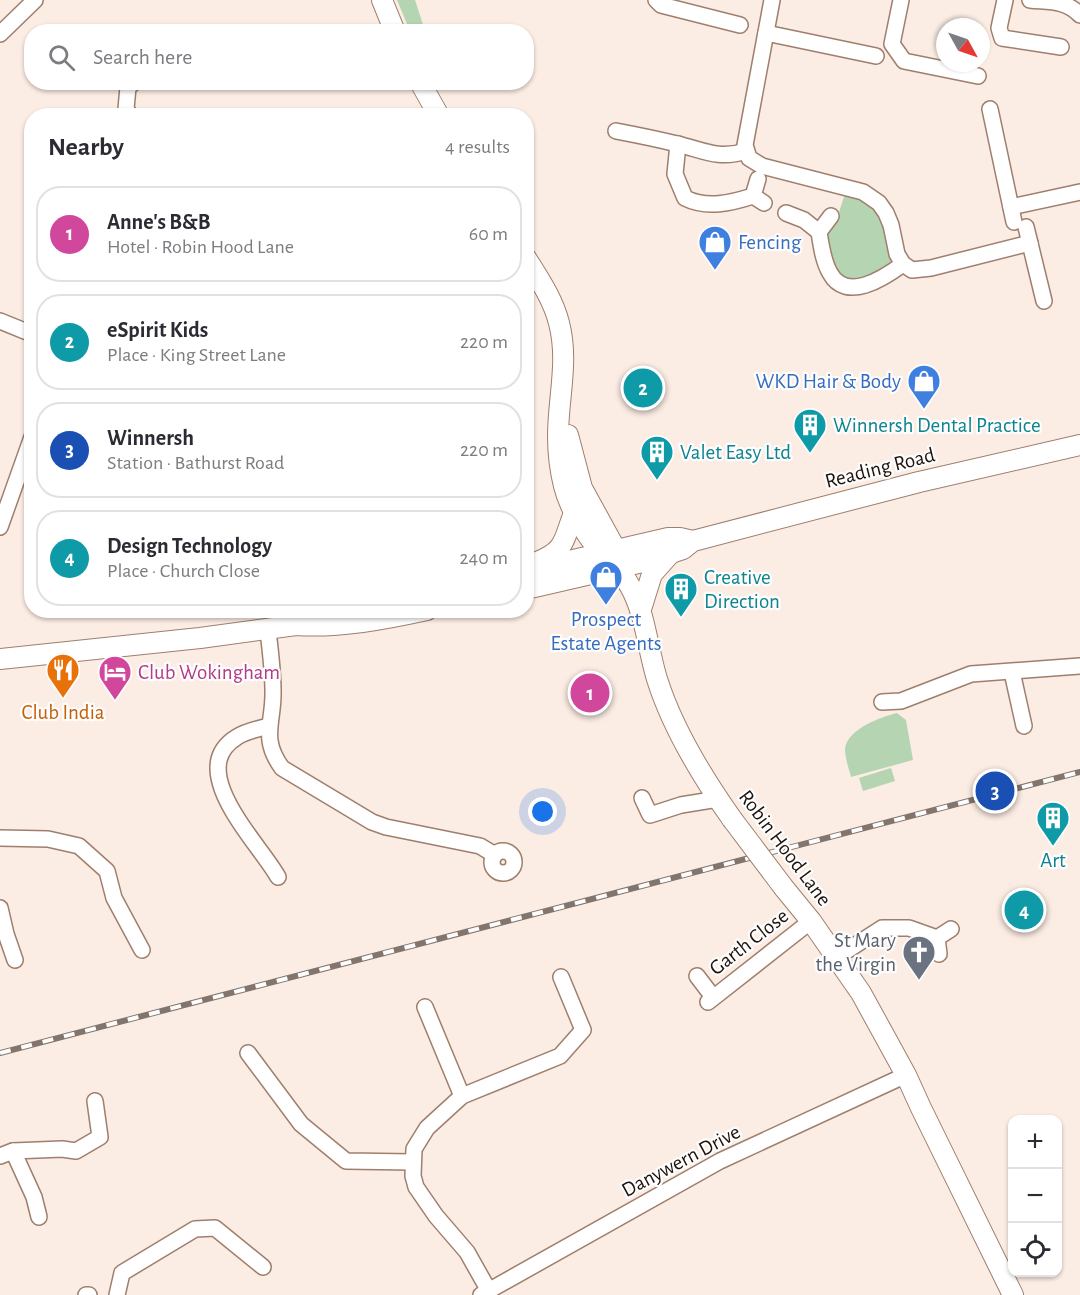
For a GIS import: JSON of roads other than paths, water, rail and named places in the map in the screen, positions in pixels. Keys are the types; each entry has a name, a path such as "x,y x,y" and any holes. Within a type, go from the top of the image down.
{"main road":[{"path":"382,0 392,24"},
{"path":"424,90 435,108"},
{"path":"534,271 545,288 559,323 564,367 558,436 560,465 567,495 590,539 612,557"},
{"path":"560,400 574,466 612,557"},
{"name":"Reading Road","path":"534,568 612,557 669,555 683,549 693,541 920,482 1080,445"},
{"path":"534,565 559,550 566,539 574,511"},
{"name":"Reading Road","path":"534,586 669,538 693,541"},
{"path":"640,609 652,574 669,555"},
{"name":"Robin Hood Lane","path":"612,557 633,591 640,609 656,677 667,707 718,800 811,921 861,993 906,1075 1013,1295"},
{"path":"296,625 308,618"},
{"path":"0,659 376,618"}],"street":[{"path":"0,34 35,0"},
{"path":"656,0 661,4 740,25"},
{"path":"772,0 746,145 749,158 762,166 863,192 879,203 891,225 897,254 903,264 912,270 931,268 1030,243"},
{"path":"901,0 892,44 904,61 978,76"},
{"path":"1005,0 999,28 1002,38 1061,47"},
{"path":"1030,0 1064,2 1080,15"},
{"path":"766,33 876,56"},
{"path":"126,108 129,90"},
{"path":"990,109 1017,219 1030,243 1044,301"},
{"path":"616,131 678,144 714,155 726,156 746,151"},
{"path":"678,144 675,174 685,198 696,204 759,200 758,179"},
{"path":"1017,219 1080,192"},
{"path":"786,213 804,220 819,232 830,273 840,284 852,288 882,280 903,264"},
{"path":"819,232 831,216"},
{"path":"0,321 24,331"},
{"path":"0,527 24,460"},
{"path":"268,630 273,694 268,726 273,751 282,768 372,822 386,827 480,846 495,855"},
{"path":"882,702 901,701 971,674 1080,666"},
{"path":"1012,672 1024,726"},
{"path":"268,726 238,736 226,746 218,763 222,787 229,805 278,877"},
{"path":"642,798 650,815 681,805 718,800"},
{"path":"0,838 48,839 79,846 107,872 114,898 142,950"},
{"path":"0,908 15,960"},
{"name":"Garth Close","path":"697,976 711,1000 811,921"},
{"path":"837,957 882,928 909,928 937,938"},
{"path":"937,938 951,929"},
{"path":"937,938 939,954"},
{"path":"485,1293 467,1252 436,1216 416,1187 412,1162 414,1149 427,1128 462,1096 560,1056 583,1030 561,977"},
{"path":"425,1007 462,1096"},
{"path":"248,1053 300,1124 346,1161 412,1162"},
{"name":"Danywern Drive","path":"485,1293 720,1161 906,1075"},
{"path":"39,1217 34,1197 6,1154 62,1149 76,1151 100,1137 95,1101"},
{"path":"117,1295 122,1273 195,1229 215,1228 263,1267"}],"railway":[{"path":"0,1053 1080,772"}],"place":[{"name":"Fencing","path":"715,271"},
{"name":"eSpirit Kids","path":"643,388"},
{"name":"WKD Hair & Body","path":"924,410"},
{"name":"Winnersh Dental Practice","path":"810,454"},
{"name":"Valet Easy Ltd","path":"657,481"},
{"name":"Prospect Estate Agents","path":"606,606"},
{"name":"Creative Direction","path":"681,618"},
{"name":"Anne's B&B","path":"590,693"},
{"name":"Club India","path":"63,699"},
{"name":"Club Wokingham","path":"115,701"},
{"name":"Winnersh","path":"995,791"},
{"name":"Art","path":"1053,847"},
{"name":"Design Technology","path":"1024,910"},
{"name":"St Mary the Virgin","path":"919,981"}]}
